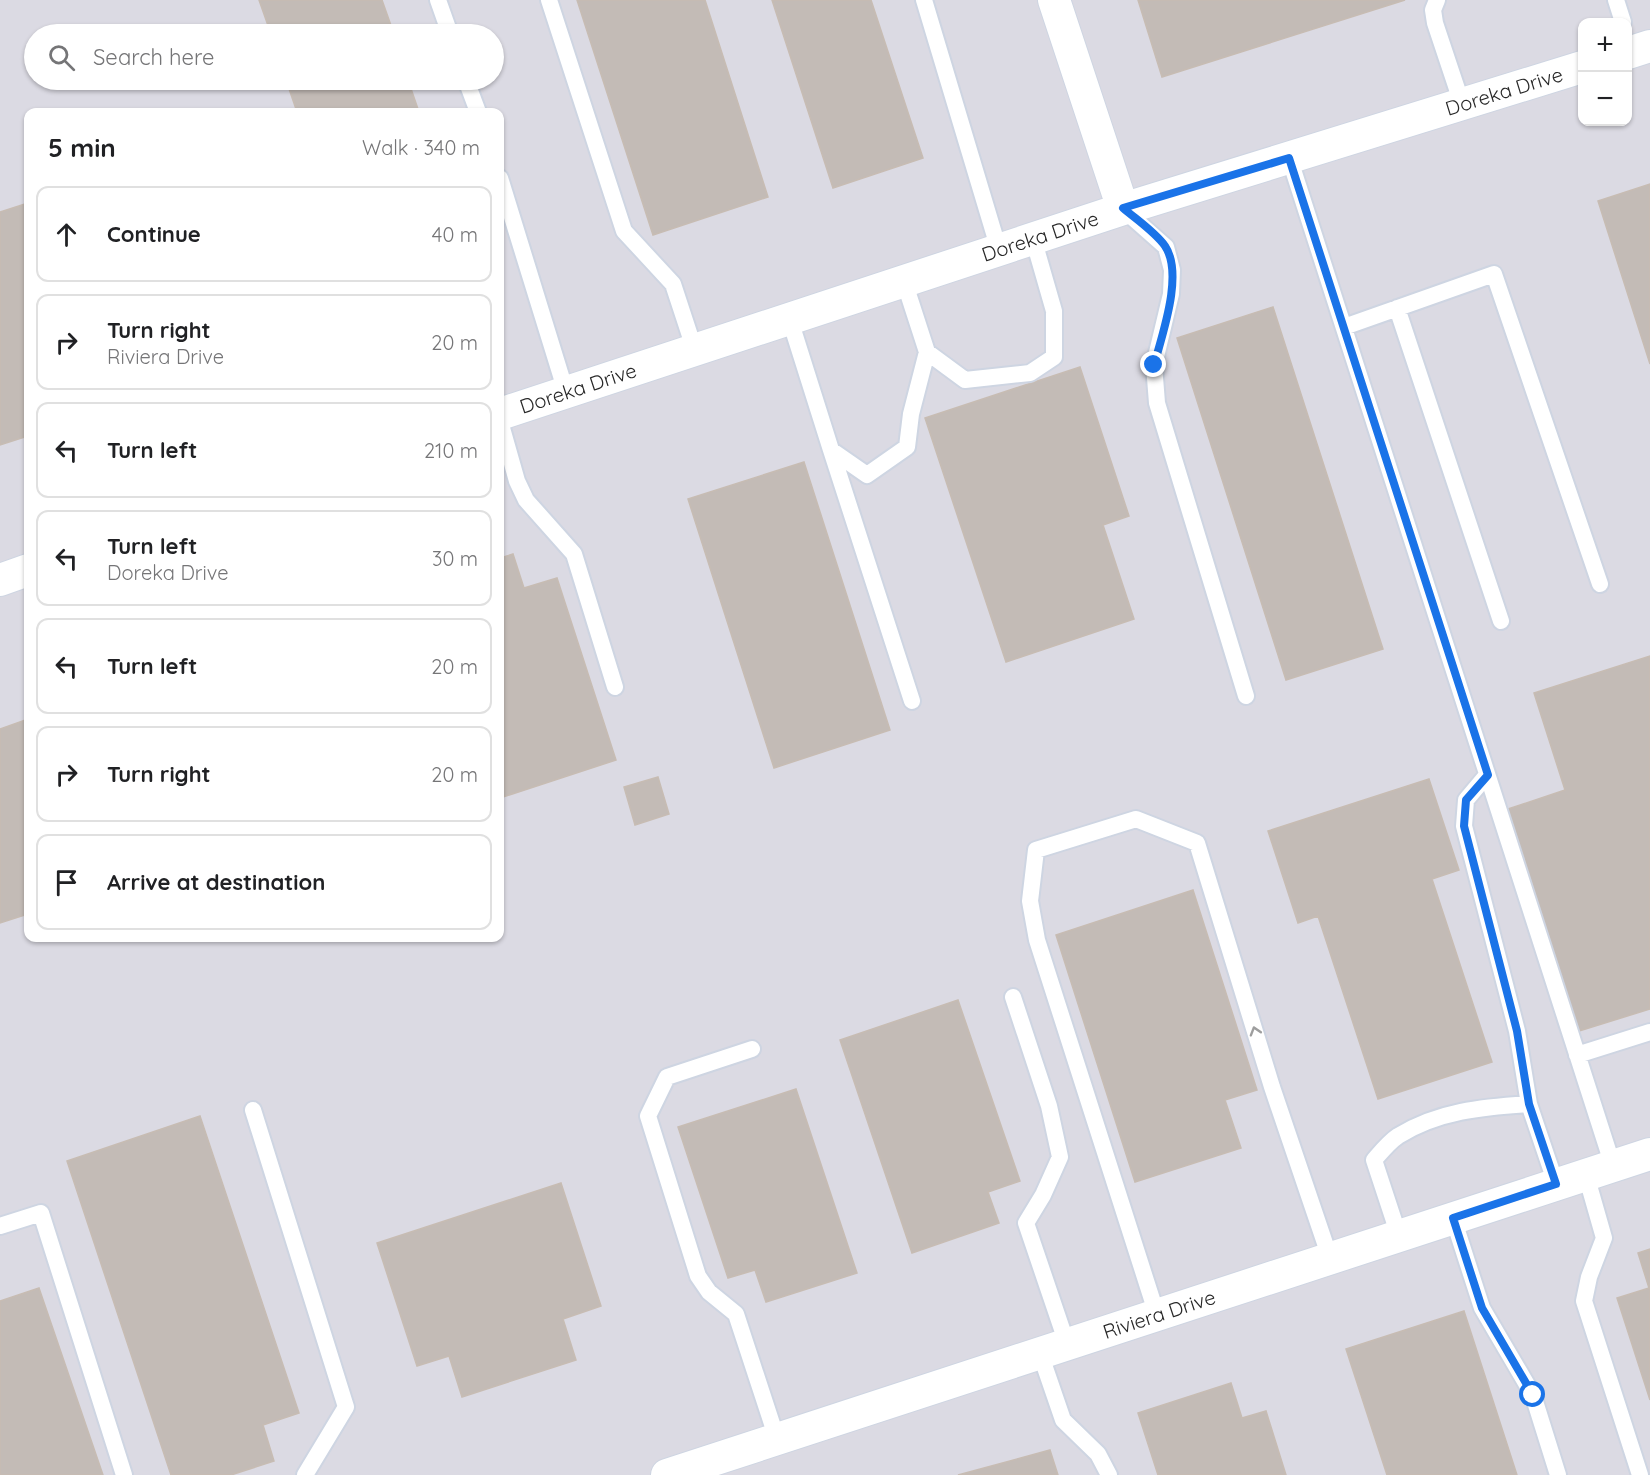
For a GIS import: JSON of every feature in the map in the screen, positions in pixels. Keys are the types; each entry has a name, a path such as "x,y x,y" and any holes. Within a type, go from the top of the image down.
{"street":[{"path":"1054,0 1123,208"},
{"name":"Doreka Drive","path":"504,413 790,320 1123,208 1578,68"},
{"path":"0,579 24,571"},
{"name":"Riviera Drive","path":"667,1475 1650,1154"}],"lane":[{"path":"438,0 446,24"},
{"path":"549,0 624,231 673,284 695,351"},
{"path":"924,0 999,250"},
{"path":"1437,0 1433,10 1435,23 1462,104"},
{"path":"1616,0 1623,18"},
{"path":"470,90 476,108"},
{"path":"1289,158 1577,1055 1599,1170 1604,1238 1589,1277 1584,1301 1640,1475"},
{"path":"504,191 566,392"},
{"path":"1123,208 1166,248 1172,270 1171,294 1154,365 1157,403 1246,696"},
{"path":"927,352 965,380 1030,373 1054,357 1054,311 1033,238"},
{"path":"1344,327 1494,274 1600,584"},
{"path":"831,450 867,475 907,447 911,414 927,352 904,281"},
{"path":"1397,308 1501,621"},
{"path":"790,320 912,701"},
{"path":"504,435 517,481 526,500 574,554 615,687"},
{"path":"1488,775 1466,800 1464,826 1517,1031 1529,1104 1556,1184"},
{"path":"1157,1315 1066,1037 1037,940 1030,901 1036,850 1136,819 1197,843 1272,1087 1330,1258"},
{"path":"1013,997 1049,1106 1060,1157 1043,1195 1026,1223 1053,1349 1063,1420 1098,1454 1109,1475"},
{"path":"1577,1055 1650,1032"},
{"path":"752,1049 667,1077 648,1116 698,1276 709,1292 736,1314 777,1439"},
{"path":"1399,1236 1374,1160 1396,1137 1449,1114 1469,1108 1529,1104"},
{"path":"253,1110 346,1407 304,1475"},
{"path":"0,1226 41,1213 124,1475"},
{"path":"1453,1218 1482,1308 1533,1395 1558,1475"}],"shaded area":[{"path":"0,0 1650,0 1650,1475 0,1475"}],"building":[{"path":"259,0 382,0 390,24 267,24"},
{"path":"577,0 705,0 768,197 653,235"},
{"path":"772,0 871,0 923,158 833,188"},
{"path":"1138,0 1405,0 1162,77"},
{"path":"289,90 411,90 418,108 296,108"},
{"path":"1650,184 1650,364 1598,201"},
{"path":"24,204 24,437 0,445 0,212"},
{"path":"1273,307 1383,649 1286,680 1177,338"},
{"path":"1080,367 1129,516 1103,525 1134,619 1006,662 925,418"},
{"path":"804,462 890,730 774,768 688,499"},
{"path":"513,554 524,588 557,578 616,760 504,797 504,557"},
{"path":"1650,656 1650,1009 1579,1031 1508,809 1565,790 1534,693"},
{"path":"24,720 24,915 0,923 0,729"},
{"path":"658,777 669,814 635,825 624,787"},
{"path":"1429,779 1459,870 1432,879 1492,1062 1378,1099 1318,916 1298,923 1268,831"},
{"path":"1193,890 1257,1090 1225,1100 1241,1148 1135,1182 1056,935"},
{"path":"958,1000 1020,1181 988,1192 999,1223 912,1253 840,1040"},
{"path":"796,1089 857,1273 766,1302 755,1270 728,1278 678,1127"},
{"path":"200,1116 299,1413 263,1425 274,1461 231,1475 171,1475 67,1161"},
{"path":"561,1183 601,1306 563,1319 576,1360 462,1397 449,1356 417,1366 377,1243"},
{"path":"1650,1249 1650,1400 1617,1298 1649,1288 1638,1253"},
{"path":"39,1288 103,1475 0,1475 0,1301"},
{"path":"1464,1311 1517,1475 1387,1475 1346,1349"},
{"path":"1231,1383 1242,1418 1266,1411 1286,1475 1158,1475 1138,1413"},
{"path":"1050,1450 1058,1475 958,1475"}],"route":[{"path":"1154,365 1171,294 1172,270 1166,248 1123,208 1289,158 1488,775 1466,800 1464,826 1517,1031 1529,1104 1556,1184 1453,1218 1482,1308 1533,1395"}]}
